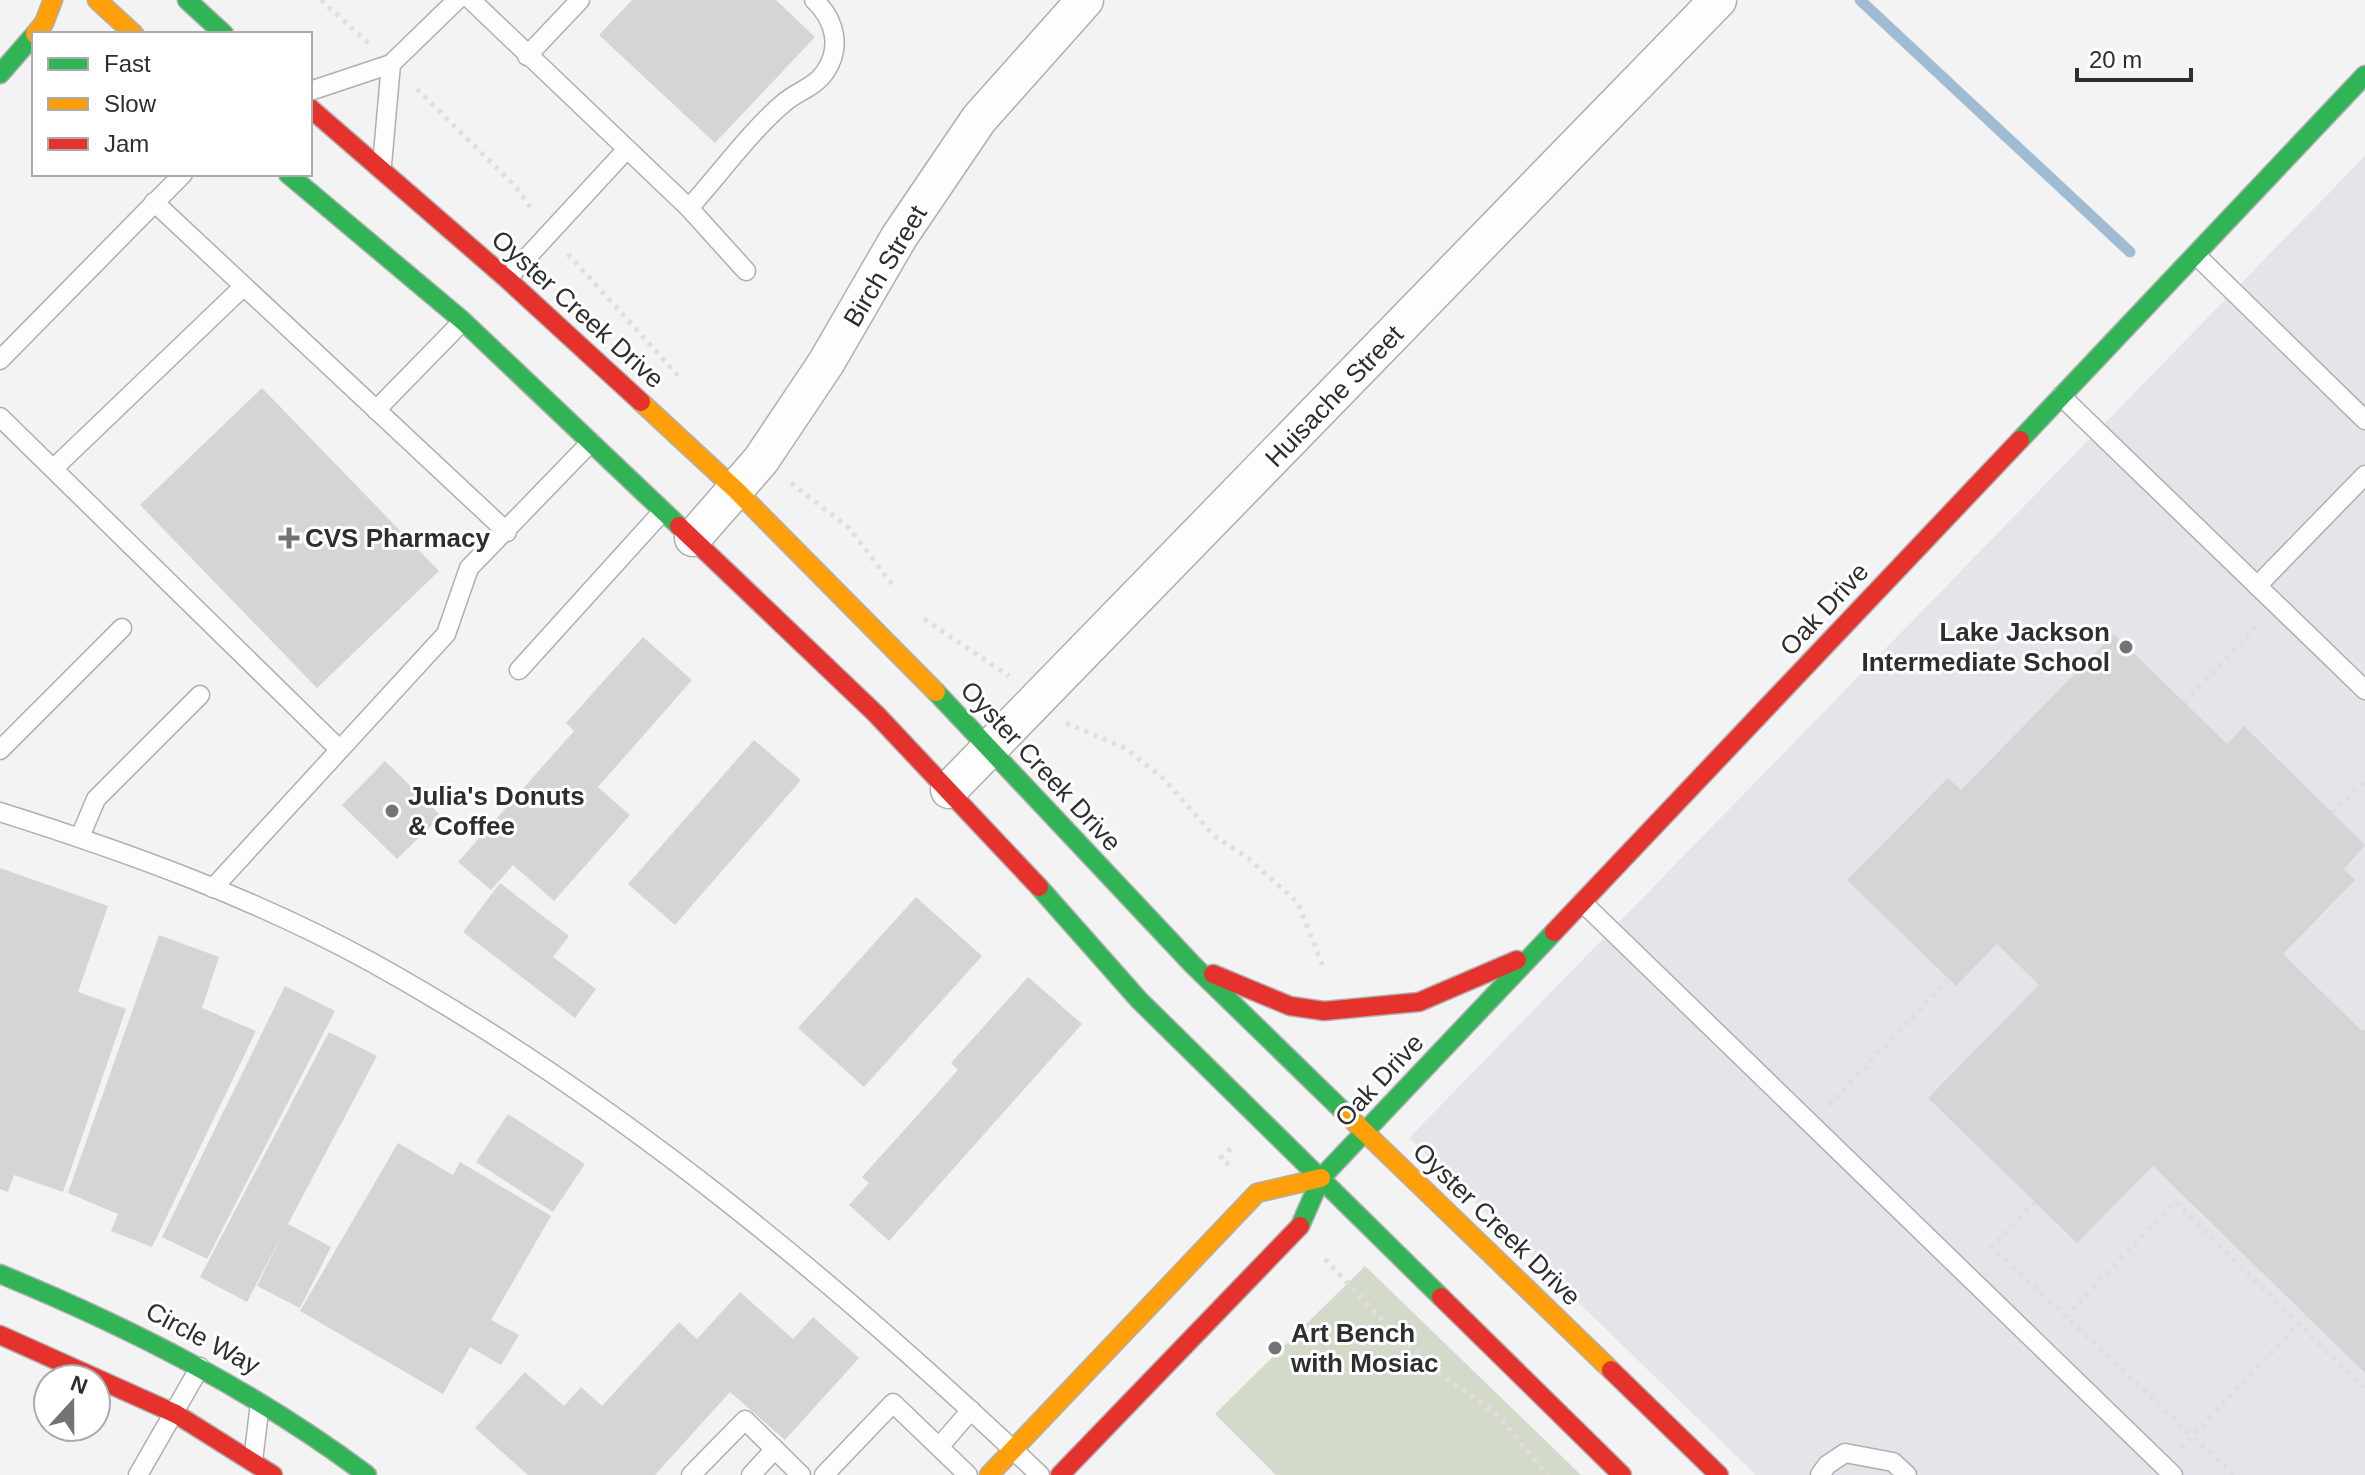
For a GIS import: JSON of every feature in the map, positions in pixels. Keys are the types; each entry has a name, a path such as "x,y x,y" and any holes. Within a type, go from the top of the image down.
{"main road":[{"path":"36,32 44,23 53,0"},
{"path":"97,0 132,32"},
{"path":"187,0 222,32"},
{"path":"0,74 32,36"},
{"name":"Oak Drive","path":"1060,1475 1297,1233 1321,1178 2197,256 2365,75"},
{"name":"Oyster Creek Drive","path":"312,110 507,279 737,491 991,748 1193,965 1719,1475"},
{"path":"290,176 463,321 592,440 876,714 1139,1000 1622,1475"},
{"path":"1193,965 1290,1006 1324,1011 1419,1002 1530,955"},
{"path":"989,1475 1257,1193 1321,1178"},
{"name":"Circle Way","path":"0,1274 110,1318 202,1365 261,1398 367,1475"},
{"path":"0,1335 86,1370 173,1414 251,1468 273,1475"}],"street":[{"name":"Birch Street","path":"693,538 761,460 826,363 899,237 979,119 1085,0"},
{"name":"Huisache Street","path":"949,790 1718,0"}],"lane":[{"path":"312,90 391,64 457,0"},
{"path":"471,0 689,208 746,271"},
{"path":"527,56 580,0"},
{"path":"689,208 785,102 826,72 833,52 835,31 814,0"},
{"path":"382,168 391,64"},
{"path":"507,279 627,149"},
{"path":"0,360 181,176"},
{"path":"154,202 507,532"},
{"path":"2197,256 2365,420"},
{"path":"54,468 244,286"},
{"path":"376,410 463,321"},
{"path":"2061,396 2365,690"},
{"path":"0,417 339,749"},
{"path":"213,888 446,634 469,568 507,532 592,440"},
{"path":"2257,586 2365,475"},
{"path":"519,670 663,511"},
{"path":"0,750 122,628"},
{"path":"80,837 96,799 200,695"},
{"path":"0,812 80,837 213,888 368,961 497,1036 620,1118 798,1261 971,1410 1040,1475"},
{"path":"1582,902 2169,1471"},
{"path":"138,1475 202,1365"},
{"path":"251,1468 261,1398"},
{"path":"824,1475 893,1403 968,1475"},
{"path":"939,1447 971,1410"},
{"path":"691,1475 745,1420 801,1475"},
{"path":"751,1475 775,1449"},
{"path":"1820,1475 1827,1465 1845,1453 1893,1462 1907,1475"}],"path":[{"path":"2184,702 2278,606"},
{"path":"2332,813 2365,781"},
{"path":"1812,1124 1949,979"},
{"path":"2035,1202 1992,1247 2234,1475"},
{"path":"2065,1317 2175,1202 2365,1389"},
{"path":"2169,1471 2193,1436 2306,1316"}],"shaded area":[{"name":"Lake Jackson Intermediate School","path":"2365,156 2365,1475 1756,1475 1409,1138"}],"green space":[{"path":"1365,1266 1581,1475 1276,1475 1215,1414"}],"building":[{"path":"632,0 776,0 815,37 715,143 599,35"},
{"name":"CVS Pharmacy","path":"262,388 439,571 317,688 140,505"},
{"name":"Lake Jackson Intermediate School","path":"2114,634 2227,744 2244,726 2365,845 2344,869 2355,880 2283,954 2361,1030 2365,1030 2365,1373 2153,1166 2077,1243 1928,1098 2039,985 1997,944 1956,986 1847,880 1948,778 1961,790"},
{"path":"643,637 692,680 598,787 630,815 554,901 513,865 491,890 458,862 574,731 566,723"},
{"path":"754,740 801,780 675,925 628,884"},
{"name":"Julia's Donuts & Coffee","path":"385,761 441,816 397,859 342,805"},
{"path":"0,868 108,906 78,992 126,1009 63,1192 14,1175 8,1192 0,1189"},
{"path":"500,883 569,936 553,957 596,989 575,1018 463,932"},
{"path":"916,897 982,956 864,1087 798,1028"},
{"path":"159,935 219,957 202,1008 256,1031 152,1247 111,1231 118,1214 68,1193"},
{"path":"1028,977 1082,1024 889,1241 849,1205 869,1183 862,1177 958,1070 951,1063"},
{"path":"285,986 335,1011 207,1259 162,1237"},
{"path":"329,1032 377,1056 288,1224 331,1247 300,1308 257,1286 284,1231 247,1302 200,1277"},
{"path":"508,1114 585,1164 553,1212 476,1162"},
{"path":"398,1143 453,1175 460,1162 551,1216 491,1320 519,1335 501,1365 470,1347 443,1394 300,1311"},
{"path":"740,1292 793,1339 813,1317 859,1358 785,1440 730,1392 655,1475 528,1475 475,1428 525,1372 564,1406 581,1387 602,1406 679,1322 697,1339"}],"waterway":[{"path":"1860,0 2130,252"}],"traffic: fast":[{"path":"187,0 222,32"},
{"path":"0,74 32,37"},
{"path":"2020,440 2365,75"},
{"path":"290,176 463,321 679,526"},
{"path":"936,692 1193,965 1346,1114"},
{"path":"1039,887 1139,1000 1441,1297"},
{"path":"1300,1226 1321,1178 1554,932"},
{"path":"0,1274 97,1316 190,1363 280,1415 367,1475"}],"traffic: slow":[{"path":"37,32 44,23 53,0"},
{"path":"97,0 132,32"},
{"path":"641,402 737,491 936,692"},
{"path":"1346,1114 1611,1370"},
{"path":"989,1475 1257,1193 1321,1178"}],"traffic: jam":[{"path":"312,110 507,279 641,402"},
{"path":"1554,932 2020,440"},
{"path":"679,526 876,714 1039,887"},
{"path":"1213,974 1290,1006 1324,1011 1419,1002 1517,960"},
{"path":"1060,1475 1300,1226"},
{"path":"1441,1297 1622,1475"},
{"path":"0,1335 176,1414 273,1475"},
{"path":"1611,1370 1719,1475"}],"place":[{"name":"CVS Pharmacy","path":"289,538"},
{"name":"Lake Jackson Intermediate School","path":"2126,647"},
{"name":"Julia's Donuts & Coffee","path":"392,811"},
{"name":"Art Bench with Mosiac","path":"1275,1348"}]}
